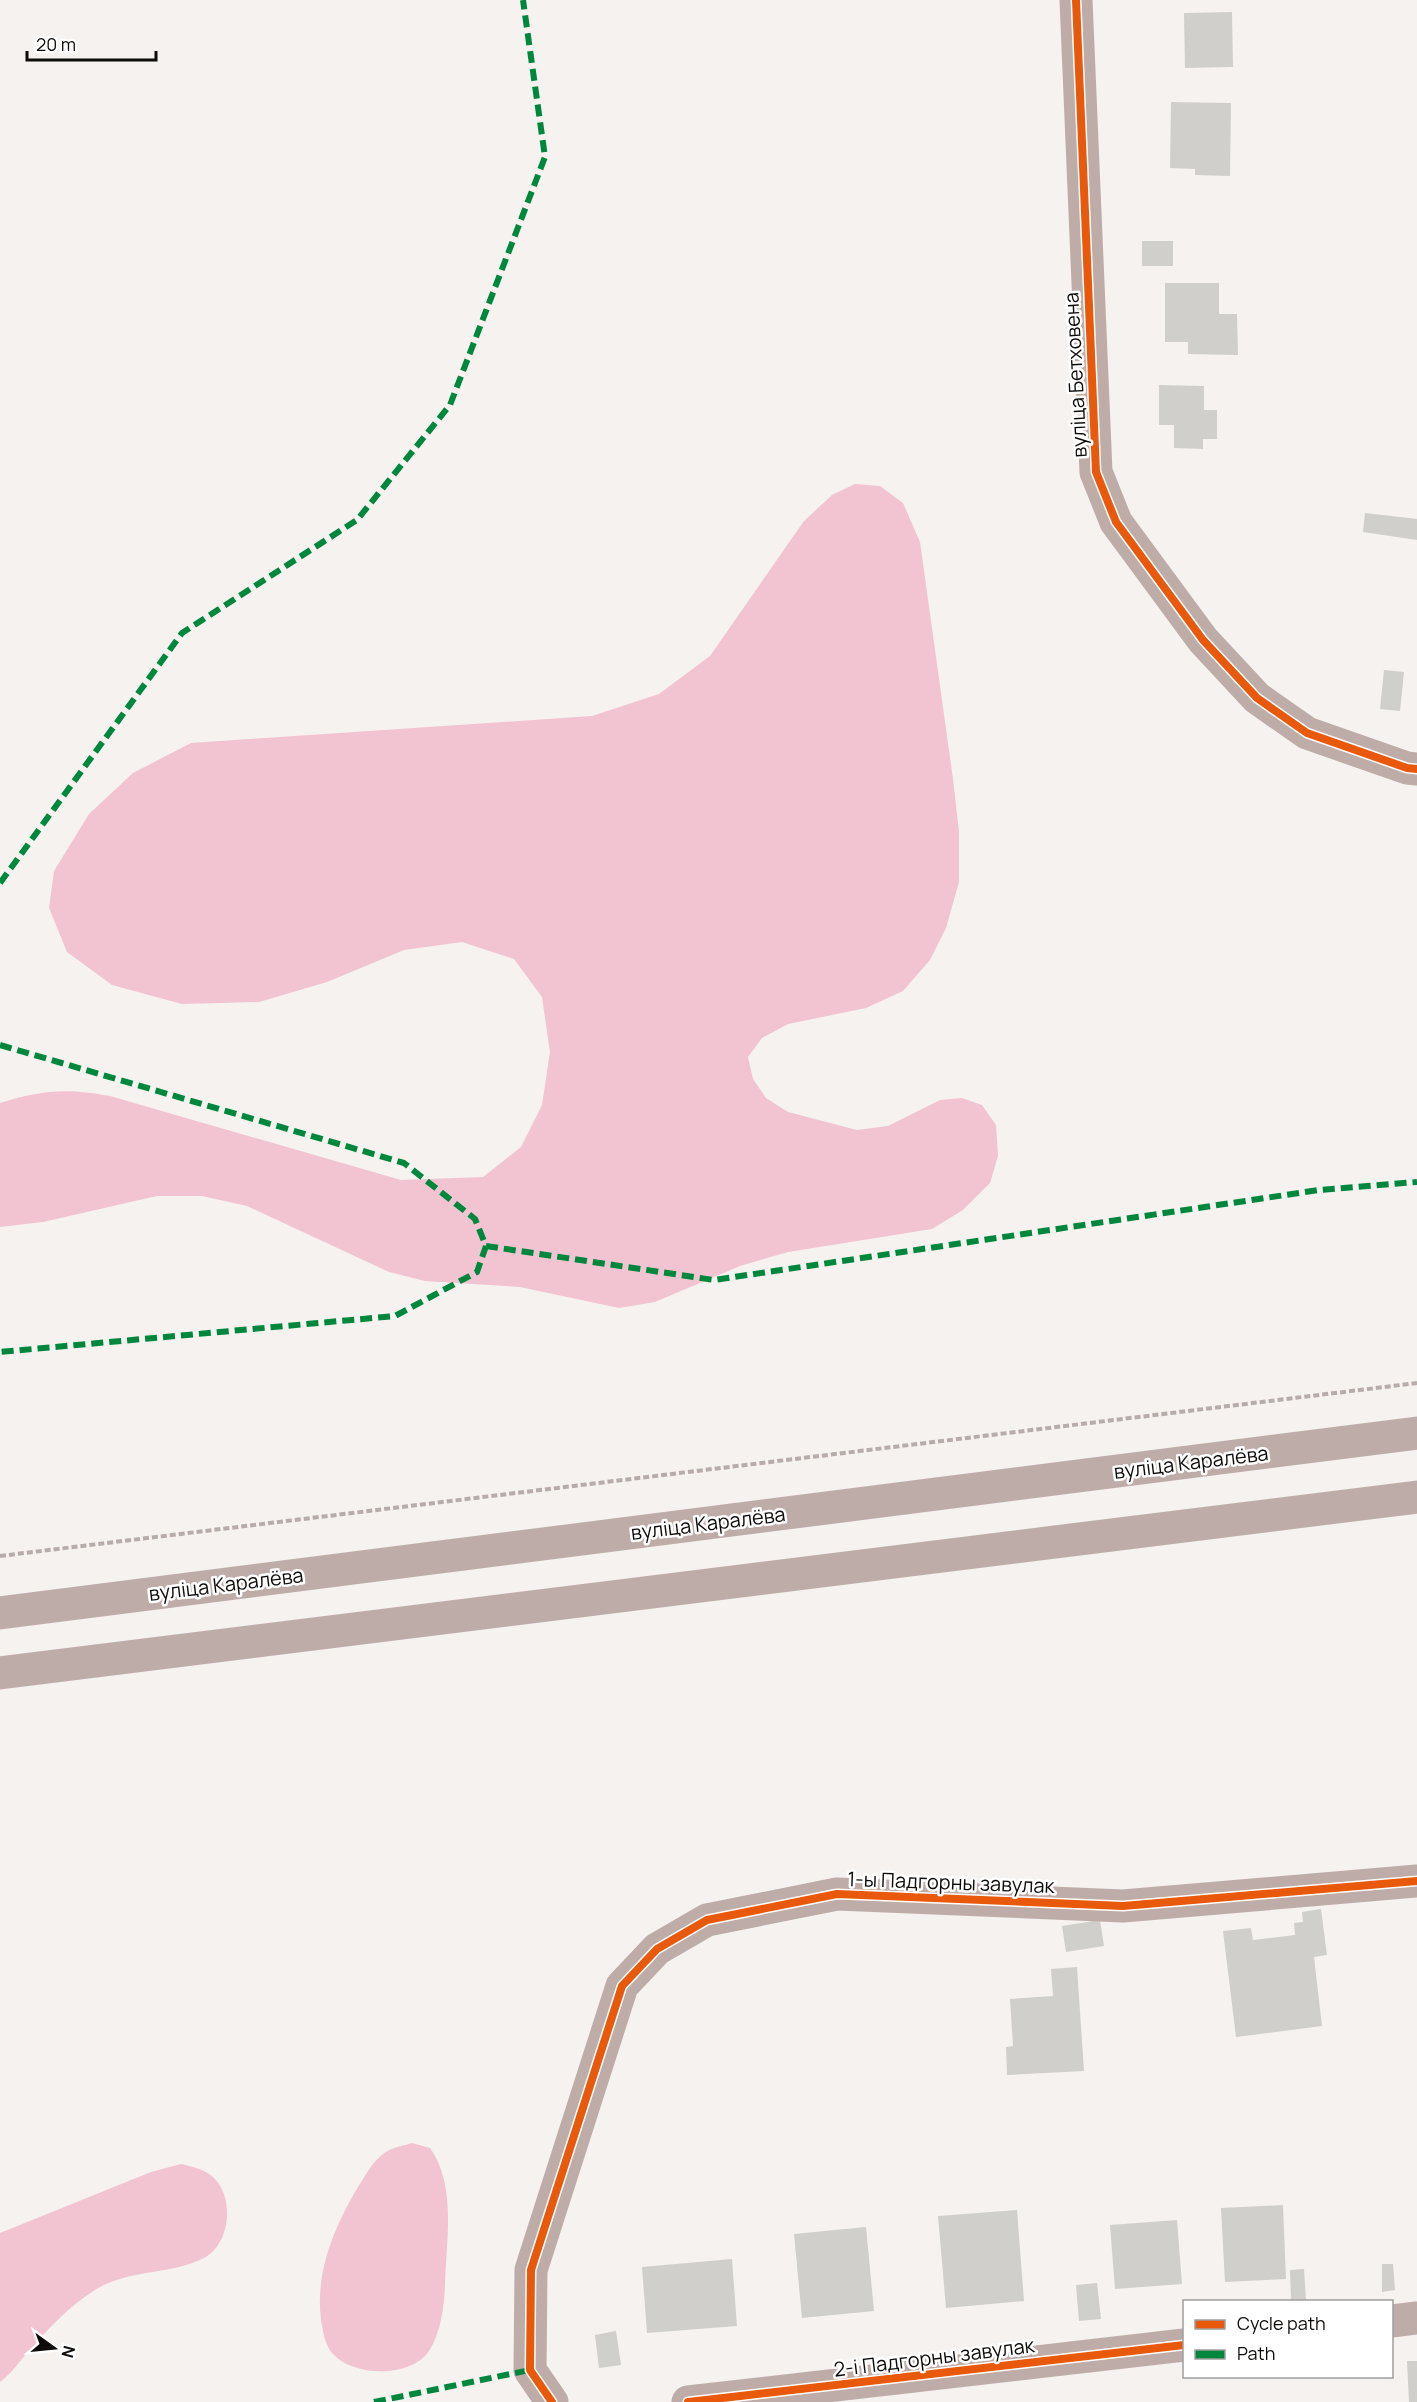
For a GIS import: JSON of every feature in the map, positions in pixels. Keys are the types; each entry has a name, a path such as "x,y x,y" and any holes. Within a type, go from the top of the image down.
{"main road":[{"name":"вуліца Каралёва","path":"0,1613 1417,1434"},
{"path":"0,1673 1417,1497"}],"street":[{"name":"вуліца Бетховена","path":"1076,0 1096,472 1116,522 1203,640 1257,698 1307,733 1407,768 1417,769"},
{"name":"1-ы Падгорны завулак","path":"552,2402 530,2370 531,2270 622,1986 657,1949 706,1920 837,1894 1123,1906 1417,1881"},
{"path":"1393,2321 1417,2318"},
{"name":"2-і Падгорны завулак","path":"687,2402 1183,2345"}],"path":[{"path":"0,1556 1417,1383"}],"shaded area":[{"path":"855,484 880,486 903,503 920,542 953,779 959,832 959,882 946,928 930,960 903,991 866,1008 788,1024 762,1038 748,1057 753,1079 766,1098 788,1112 857,1130 888,1126 940,1100 962,1098 982,1105 996,1125 998,1156 990,1183 963,1210 932,1229 788,1252 740,1266 655,1302 619,1308 520,1287 425,1281 389,1272 247,1206 202,1196 157,1196 43,1222 0,1227 0,1103 42,1093 67,1091 110,1096 401,1180 483,1177 521,1147 542,1105 550,1052 542,997 514,959 462,942 404,950 327,982 259,1002 182,1004 112,985 67,952 49,908 54,871 89,814 133,773 191,743 592,716 659,694 710,656 804,521 832,495"},
{"path":"412,2143 430,2148 444,2179 447,2196 448,2232 445,2293 441,2319 433,2344 421,2360 396,2370 368,2370 354,2367 342,2362 333,2354 325,2338 320,2302 328,2251 341,2218 370,2168 389,2150"},
{"path":"181,2164 207,2172 221,2187 225,2197 227,2221 219,2243 213,2251 204,2258 191,2263 135,2275 108,2283 95,2290 59,2318 0,2382 0,2233 151,2172"}],"building":[{"path":"1232,12 1233,67 1185,68 1184,13"},
{"path":"1171,102 1231,103 1230,176 1195,175 1195,169 1170,168"},
{"path":"1142,241 1173,241 1173,266 1142,266"},
{"path":"1165,283 1219,283 1219,314 1237,314 1238,355 1188,354 1188,342 1165,342"},
{"path":"1159,385 1204,386 1204,410 1217,410 1217,439 1203,439 1203,449 1174,448 1174,425 1159,425"},
{"path":"1365,513 1417,519 1417,540 1363,532"},
{"path":"1384,670 1404,672 1400,711 1380,709"},
{"path":"1321,1909 1327,1955 1314,1957 1322,2026 1236,2037 1223,1931 1251,1928 1253,1940 1295,1935 1294,1923 1303,1922 1302,1912"},
{"path":"1100,1920 1104,1946 1066,1952 1062,1926"},
{"path":"1077,1967 1084,2071 1007,2075 1006,2047 1013,2046 1010,1999 1053,1996 1051,1969"},
{"path":"1283,2205 1286,2279 1225,2282 1221,2208"},
{"path":"1017,2210 1024,2301 946,2308 938,2216"},
{"path":"1177,2220 1182,2284 1115,2289 1110,2225"},
{"path":"866,2227 874,2311 802,2318 794,2234"},
{"path":"732,2259 737,2326 647,2333 642,2267"},
{"path":"1382,2264 1393,2264 1395,2290 1382,2292"},
{"path":"1304,2269 1306,2300 1291,2300 1290,2270"},
{"path":"1097,2283 1101,2319 1079,2321 1076,2285"},
{"path":"616,2331 621,2365 599,2368 595,2335"},
{"path":"1407,2361 1417,2361 1417,2402 1409,2402"}],"marked path":[{"path":"0,883 182,633 357,520 450,405 545,157 523,0"},
{"path":"0,1045 404,1163 475,1219 486,1246 477,1272 395,1316 0,1352"},
{"path":"486,1246 714,1280 1319,1190 1417,1182"},
{"path":"374,2402 530,2370"}],"cycle path":[{"path":"1076,0 1096,472 1116,522 1203,640 1257,698 1307,733 1407,768 1417,769"},
{"path":"552,2402 530,2370 531,2270 622,1986 657,1949 707,1920 837,1894 1123,1906 1417,1881"},
{"path":"688,2402 1183,2345"}]}
